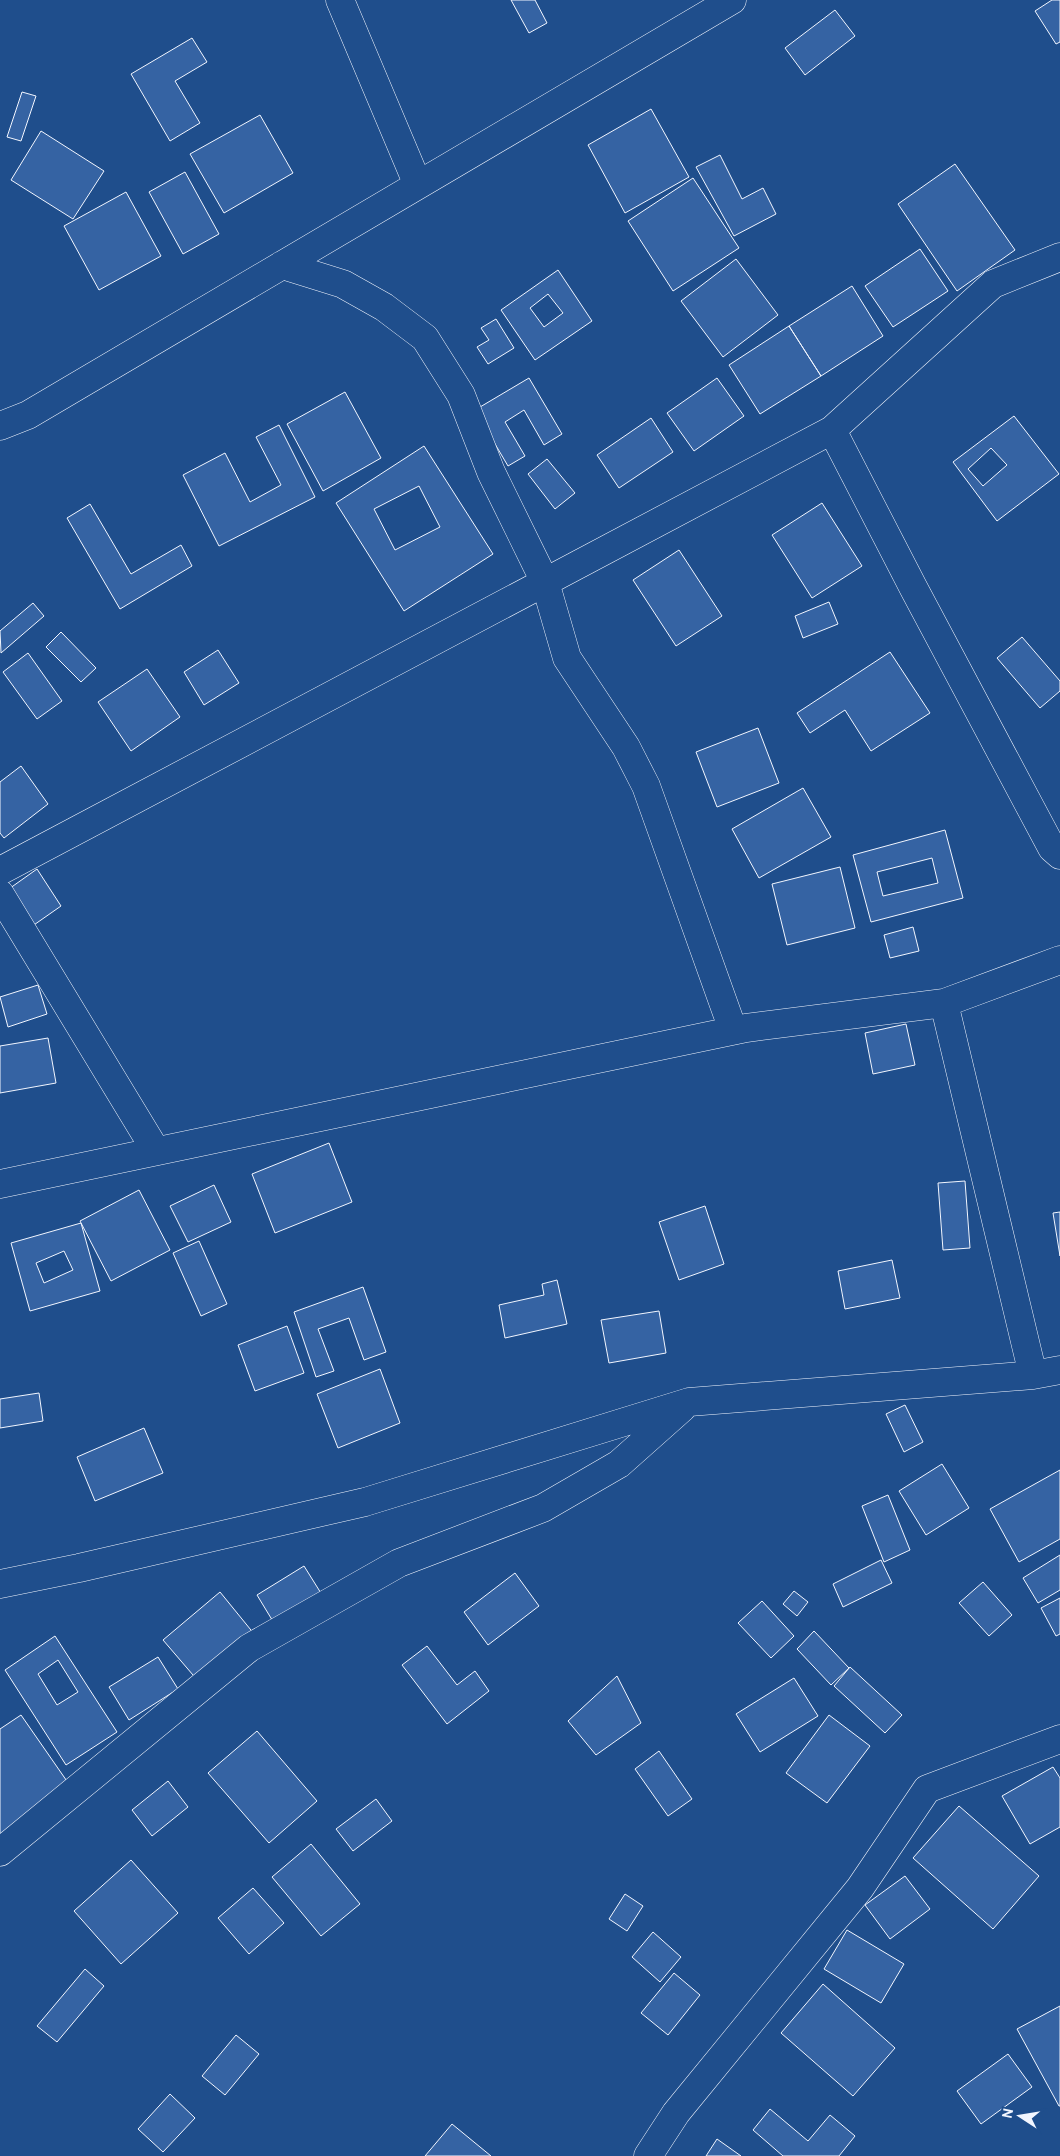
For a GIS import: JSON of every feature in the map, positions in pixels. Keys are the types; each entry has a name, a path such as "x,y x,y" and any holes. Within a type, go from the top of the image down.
{"street":[{"path":"340,0 418,186"},
{"path":"0,426 28,415 732,0"},
{"path":"0,871 832,430 993,284 1060,257"},
{"path":"282,266 343,284 384,307 425,338 461,395 491,472 545,582 567,658 626,747 646,786 734,1030"},
{"path":"832,430 1052,848 1060,855"},
{"path":"0,894 156,1151"},
{"path":"0,1184 734,1030 944,1003 1060,960"},
{"path":"944,1003 1033,1375"},
{"path":"0,1584 79,1568 364,1502 689,1402 1033,1375 1060,1370"},
{"path":"0,1852 249,1648 399,1563 543,1508 619,1464 689,1402"},
{"path":"648,2156 676,2113 860,1888 927,1789 1060,1739"}],"building":[{"path":"511,0 535,0 547,23 529,33"},
{"path":"1052,0 1060,0 1060,42 1056,44 1035,11"},
{"path":"835,10 855,36 805,75 785,48"},
{"path":"192,38 207,62 175,81 200,123 170,141 131,74"},
{"path":"22,92 36,96 21,141 7,137"},
{"path":"651,109 689,177 625,213 588,145"},
{"path":"260,115 293,173 224,213 190,154"},
{"path":"41,131 104,171 73,219 11,180"},
{"path":"720,155 742,199 763,188 776,214 734,236 696,167"},
{"path":"955,164 1015,250 957,291 898,204"},
{"path":"185,172 219,234 183,254 149,192"},
{"path":"693,178 739,248 673,291 628,221"},
{"path":"126,192 161,256 99,290 64,226"},
{"path":"920,249 948,291 893,327 865,286"},
{"path":"736,259 778,315 723,357 681,301"},
{"path":"558,270 592,321 535,360 501,310","holes":["548,294 563,313 544,327 530,308"]},
{"path":"852,286 883,336 821,376 789,326"},
{"path":"496,319 514,348 488,364 477,347 489,340 481,328"},
{"path":"789,326 821,376 760,414 729,365"},
{"path":"529,378 562,434 544,445 524,410 505,422 525,456 508,466 475,410"},
{"path":"717,378 744,416 694,451 667,413"},
{"path":"345,392 381,458 323,491 287,424"},
{"path":"1014,416 1059,474 997,521 953,462","holes":["991,448 1007,465 983,486 968,469"]},
{"path":"651,418 673,452 619,488 597,455"},
{"path":"279,425 315,497 219,546 183,475 225,453 250,502 281,485 256,437"},
{"path":"424,446 493,554 404,611 336,503","holes":["419,486 440,527 395,550 374,509"]},
{"path":"547,459 575,493 555,509 528,474"},
{"path":"822,503 862,566 812,598 772,535"},
{"path":"90,504 131,574 181,545 192,566 120,609 67,518"},
{"path":"679,550 722,616 676,646 633,580"},
{"path":"829,602 838,624 803,638 795,616"},
{"path":"33,603 44,616 1,653 0,631"},
{"path":"61,632 96,668 81,682 46,647"},
{"path":"1022,637 1060,681 1060,691 1040,708 997,658"},
{"path":"218,650 239,683 204,705 184,672"},
{"path":"890,652 930,713 871,751 845,710 810,733 797,713"},
{"path":"28,653 62,701 37,719 3,672"},
{"path":"147,669 180,717 131,751 98,702"},
{"path":"758,728 779,783 717,807 696,752"},
{"path":"21,766 48,804 4,838 0,833 0,782"},
{"path":"803,788 831,837 759,878 732,829"},
{"path":"945,830 963,898 871,922 853,855","holes":["932,858 938,883 883,896 877,872"]},
{"path":"840,867 855,928 787,945 772,884"},
{"path":"37,869 61,906 31,927 6,891"},
{"path":"913,927 919,951 890,958 884,935"},
{"path":"38,985 47,1014 8,1027 0,997"},
{"path":"906,1024 915,1065 873,1074 865,1033"},
{"path":"48,1038 56,1083 0,1093 0,1046"},
{"path":"329,1143 352,1202 275,1233 252,1174"},
{"path":"965,1181 970,1248 943,1250 938,1183"},
{"path":"214,1185 231,1222 188,1242 170,1206"},
{"path":"139,1190 170,1250 111,1281 80,1221"},
{"path":"705,1206 724,1264 679,1280 659,1222"},
{"path":"1060,1212 1060,1256 1053,1213"},
{"path":"81,1223 100,1291 30,1311 11,1243","holes":["64,1251 73,1270 44,1283 36,1263"]},
{"path":"199,1241 227,1304 201,1316 173,1253"},
{"path":"892,1260 900,1298 845,1309 838,1271"},
{"path":"557,1280 567,1324 505,1338 499,1305 544,1295 542,1284"},
{"path":"363,1287 386,1352 364,1360 349,1318 318,1329 334,1371 316,1377 294,1312"},
{"path":"659,1311 666,1353 609,1363 601,1320"},
{"path":"287,1326 304,1373 255,1391 238,1345"},
{"path":"380,1369 400,1423 338,1448 317,1394"},
{"path":"39,1393 43,1421 0,1428 0,1399"},
{"path":"905,1405 923,1442 904,1452 886,1414"},
{"path":"144,1428 163,1473 95,1501 77,1457"},
{"path":"942,1464 969,1508 926,1535 899,1491"},
{"path":"1060,1470 1060,1539 1019,1562 990,1509"},
{"path":"888,1495 910,1550 884,1562 862,1506"},
{"path":"1060,1555 1060,1590 1038,1603 1023,1578"},
{"path":"881,1560 892,1583 843,1607 833,1584"},
{"path":"304,1566 324,1598 277,1628 257,1595"},
{"path":"515,1573 539,1606 488,1645 464,1612"},
{"path":"983,1582 1012,1615 989,1636 959,1603"},
{"path":"794,1591 808,1602 797,1616 783,1604"},
{"path":"220,1592 255,1635 199,1682 163,1640"},
{"path":"1060,1598 1060,1634 1056,1636 1041,1608"},
{"path":"762,1601 794,1636 771,1658 738,1623"},
{"path":"814,1631 849,1668 831,1685 797,1649"},
{"path":"55,1636 117,1732 66,1765 5,1670","holes":["58,1660 78,1692 57,1705 38,1674"]},
{"path":"427,1646 457,1685 475,1671 489,1691 447,1724 402,1665"},
{"path":"158,1657 178,1689 129,1720 109,1687"},
{"path":"850,1667 902,1715 885,1733 834,1686"},
{"path":"617,1676 641,1723 596,1755 568,1721"},
{"path":"794,1678 818,1716 760,1752 736,1714"},
{"path":"21,1715 71,1787 0,1837 0,1729"},
{"path":"829,1715 870,1746 827,1803 786,1773"},
{"path":"257,1731 317,1801 269,1843 208,1773"},
{"path":"659,1751 692,1799 668,1816 635,1769"},
{"path":"1053,1767 1060,1778 1060,1827 1030,1844 1002,1796"},
{"path":"168,1781 188,1807 152,1836 132,1810"},
{"path":"376,1799 392,1821 353,1851 336,1829"},
{"path":"959,1806 1039,1876 993,1929 913,1858"},
{"path":"311,1844 360,1904 321,1936 272,1877"},
{"path":"131,1860 178,1913 121,1964 74,1911"},
{"path":"905,1876 930,1909 890,1939 865,1905"},
{"path":"253,1888 284,1923 249,1954 218,1918"},
{"path":"625,1894 643,1906 627,1931 609,1919"},
{"path":"847,1930 904,1964 881,2003 824,1969"},
{"path":"653,1932 681,1957 660,1982 632,1957"},
{"path":"85,1969 104,1986 57,2042 37,2026"},
{"path":"674,1973 700,1995 668,2035 641,2013"},
{"path":"823,1984 895,2048 853,2096 781,2033"},
{"path":"1060,2006 1060,2106 1059,2106 1017,2029"},
{"path":"236,2035 259,2054 225,2095 202,2076"},
{"path":"1008,2054 1032,2087 981,2124 957,2091"},
{"path":"170,2094 195,2118 163,2152 138,2129"},
{"path":"770,2109 808,2141 830,2115 855,2136 839,2156 783,2156 753,2130"},
{"path":"452,2124 491,2156 425,2156"},
{"path":"717,2139 741,2156 706,2156"}]}
